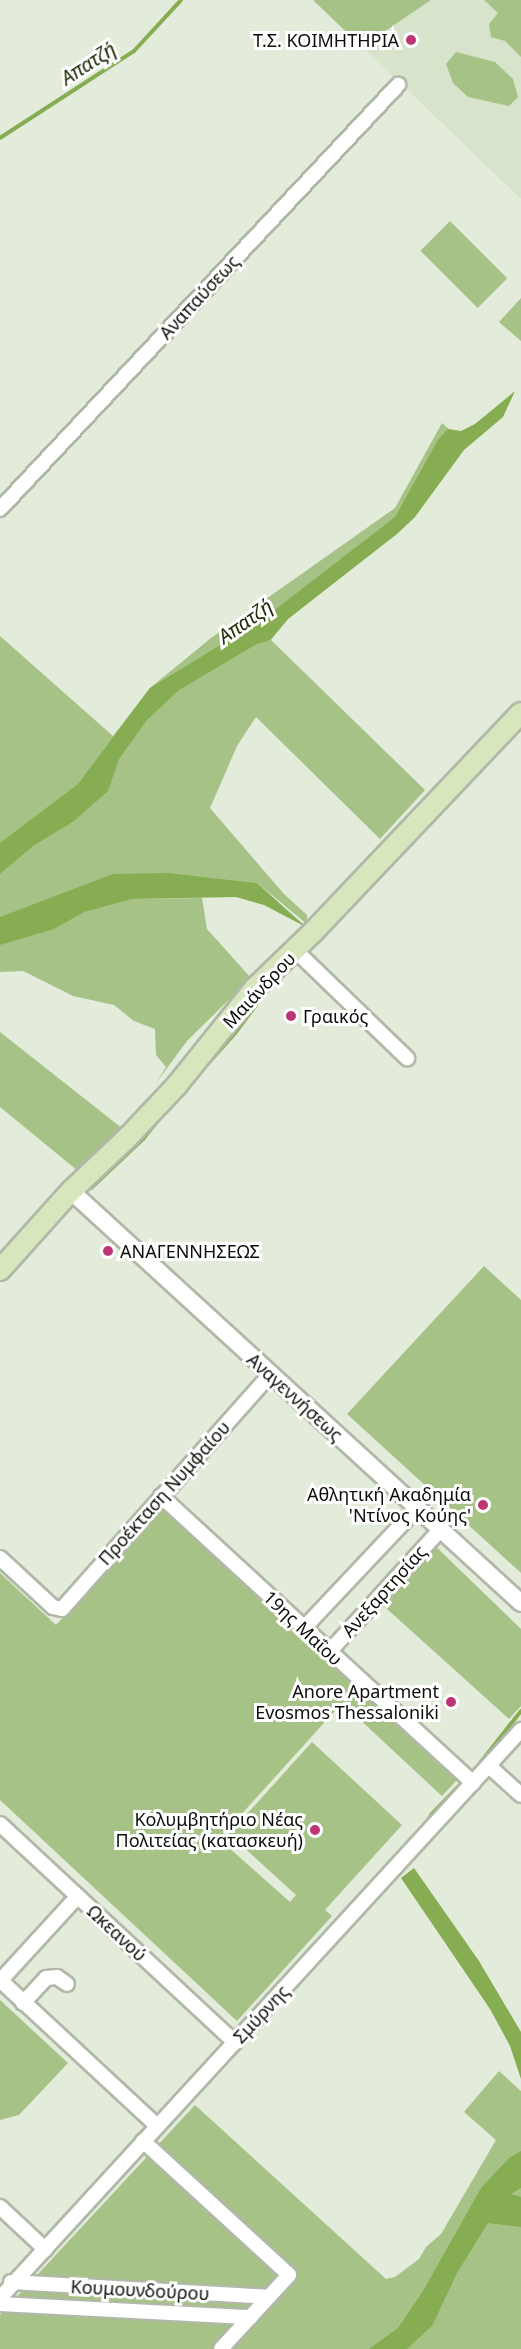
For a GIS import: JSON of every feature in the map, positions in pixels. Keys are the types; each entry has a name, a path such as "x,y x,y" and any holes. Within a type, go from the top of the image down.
{"main road":[{"name":"Μαιάνδρου","path":"0,1270 71,1191 161,1102 255,988 295,950 521,713"}],"street":[{"name":"Αναπαύσεως","path":"0,509 398,85"},
{"path":"295,950 407,1058"},
{"name":"Αναγεννήσεως","path":"71,1191 521,1603"},
{"name":"Προέκταση Νυμφαίου","path":"0,1558 57,1610 62,1609 270,1375"},
{"name":"19ης Μαΐου","path":"161,1496 473,1783"},
{"name":"Ανεξαρτησίας","path":"304,1628 417,1508"},
{"name":"Ανεξαρτησίας","path":"329,1652 440,1530"},
{"name":"Σμύρνης","path":"0,2298 11,2282 45,2249 521,1730"},
{"path":"489,1766 521,1795"},
{"name":"Ωκεανού","path":"0,1824 235,2042"},
{"path":"78,1896 0,1980 157,2126"},
{"path":"23,2003 46,1978 55,1977 67,1984"},
{"path":"143,2141 289,2275 221,2349"},
{"path":"0,2207 45,2249"},
{"name":"Κουμουνδούρου","path":"11,2282 269,2297"},
{"name":"Κουμουνδούρου","path":"0,2304 251,2317"}],"shaded area":[{"path":"313,0 431,0 362,47"},
{"path":"431,0 484,0 521,35 521,199 363,47"},
{"path":"484,0 521,0 521,57 505,41 491,37 489,24 498,13"},
{"path":"456,52 495,62 513,79 518,97 509,106 468,97 453,83 446,64"},
{"path":"450,221 507,278 478,308 420,251"},
{"path":"521,298 521,341 499,322"},
{"path":"515,391 503,417 464,450 415,517 397,534 288,619 270,640 257,644 179,690 147,720 119,759 108,791 74,821 33,846 0,874 0,843 78,784 150,688 263,619 395,517 438,440 448,429 461,431 475,424"},
{"path":"442,423 457,436 413,519 288,619 271,640 425,790 380,839 256,717 237,746 210,808 284,894 307,915 307,924 257,883 132,899 202,898 207,929 251,978 187,1041 156,1083 166,1067 156,1055 155,1029 134,1021 114,1005 73,996 23,971 0,972 0,636 113,736 150,688 211,638 395,508"},
{"path":"167,873 257,883 306,927 264,905 236,897 132,899 84,912 54,929 0,945 0,917 113,874"},
{"path":"0,1032 123,1129 78,1171 0,1107"},
{"name":"Αθλητική Ακαδημία 'Ντίνος Κούης'","path":"484,1266 521,1300 521,1573 347,1414"},
{"path":"164,1504 456,1773 456,1781 442,1796 342,1703 219,1839 290,1902 296,1895 229,1834 312,1742 402,1825 325,1910 332,1916 237,2021 0,1800 0,1573 56,1625"},
{"path":"430,1541 521,1629 521,1706 509,1719 376,1599"},
{"path":"414,1868 479,1961 521,2032 521,2079 510,2046 490,2009 401,1878"},
{"path":"0,2000 68,2063 19,2115 0,2120"},
{"path":"499,2071 521,2091 521,2349 0,2349 0,2315 195,2105 386,2279 395,2277 419,2259 426,2247 441,2234 496,2140 464,2112"},
{"path":"521,2151 521,2188 511,2194 521,2197 521,2227 488,2223 457,2273 432,2326 407,2349 369,2349 398,2328 423,2291 481,2188 509,2158"}],"waterway":[{"name":"Απατζή","path":"0,138 134,51 181,0"},
{"path":"189,1085 235,1033 268,989"},
{"path":"91,1188 143,1139 164,1113"},
{"path":"422,1830 432,1814 477,1767 521,1711"}],"place":[{"name":"Τ.Σ. ΚΟΙΜΗΤΗΡΙΑ","path":"411,40"},
{"name":"Γραικός","path":"291,1016"},
{"name":"ΑΝΑΓΕΝΝΗΣΕΩΣ","path":"108,1251"},
{"name":"Αθλητική Ακαδημία 'Ντίνος Κούης'","path":"483,1505"},
{"name":"Anore Apartment Evosmos Thessaloniki","path":"451,1702"},
{"name":"Κολυμβητήριο Νέας Πολιτείας (κατασκευή)","path":"315,1830"}]}
